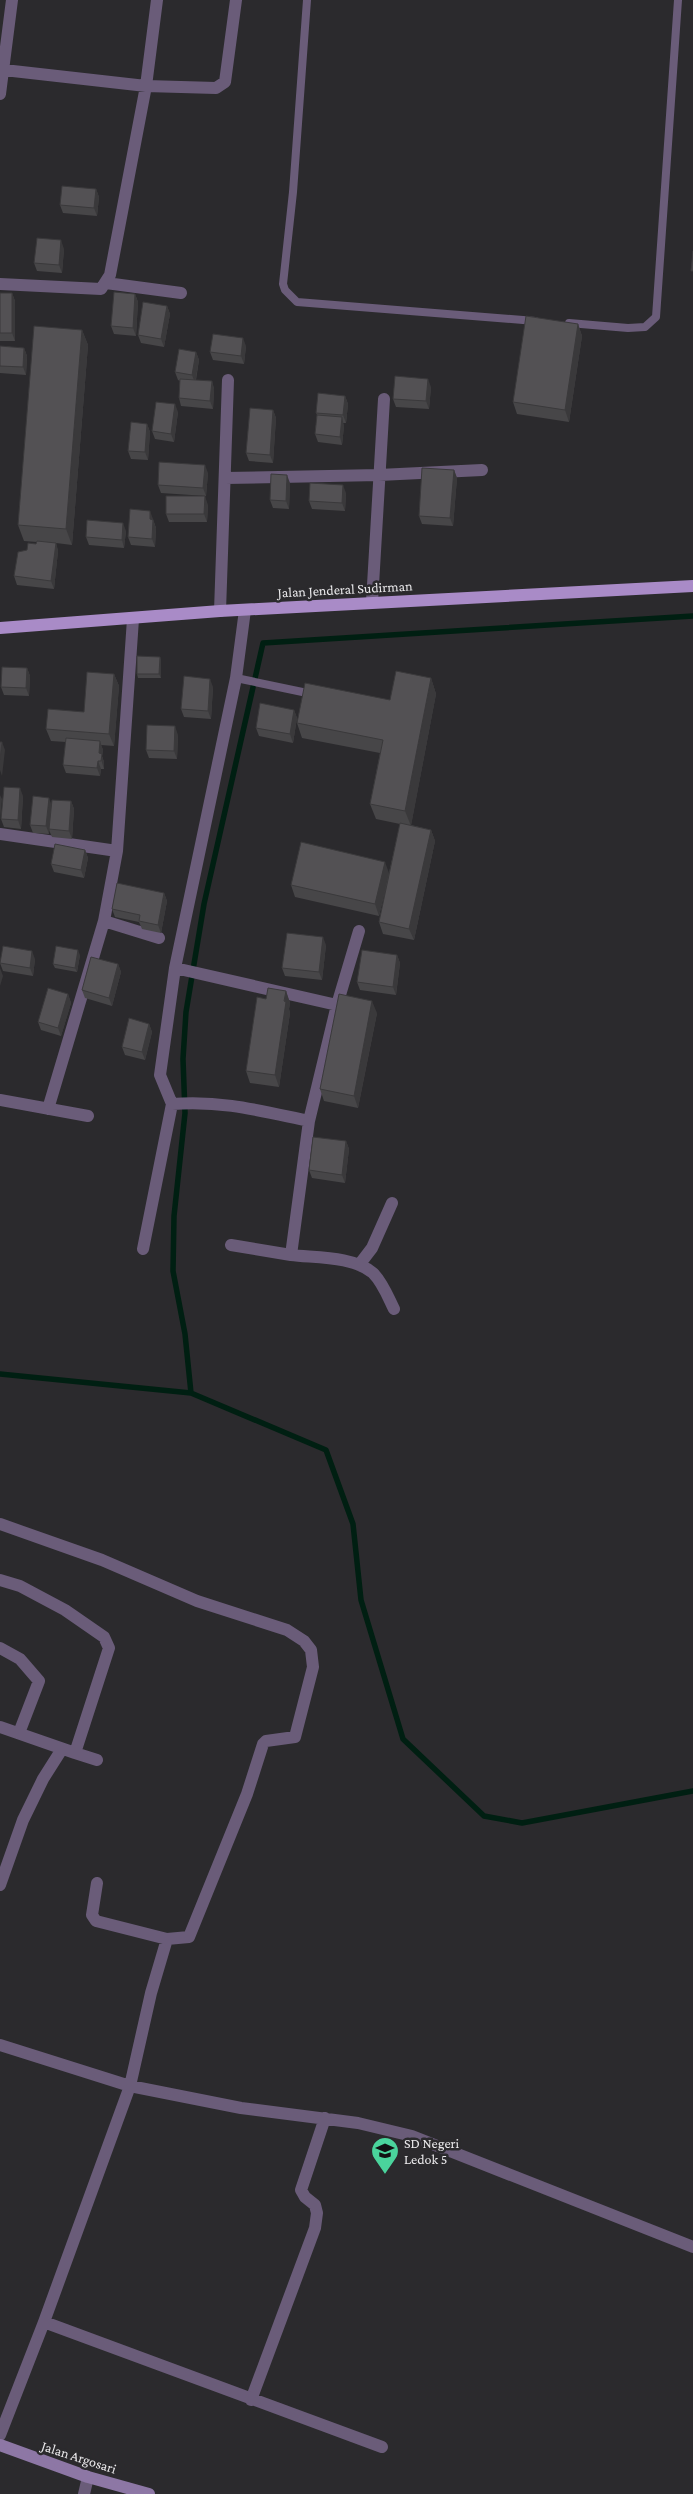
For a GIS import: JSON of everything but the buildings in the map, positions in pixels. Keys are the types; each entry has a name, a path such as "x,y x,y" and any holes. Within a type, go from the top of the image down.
{"main road":[{"name":"Jalan Jenderal Sudirman","path":"0,628 220,611 693,586"}],"street":[{"path":"0,94 12,0"},
{"path":"0,284 101,288 106,283 110,275 146,86 157,0"},
{"path":"4,70 146,86 216,88 225,82 236,0"},
{"path":"106,283 181,293"},
{"path":"220,611 228,380"},
{"path":"372,602 384,400"},
{"path":"225,478 379,475 482,470"},
{"path":"245,610 236,678 175,968 160,1075 165,1090 177,1103 203,1102 227,1104 309,1121"},
{"path":"48,1109 104,921 117,852 132,619"},
{"path":"0,834 117,852"},
{"path":"104,921 159,938"},
{"path":"291,1255 309,1121 337,1005 359,931"},
{"path":"175,968 337,1005"},
{"path":"0,1100 88,1116"},
{"path":"143,1249 177,1103"},
{"path":"359,1265 372,1248 392,1203"},
{"path":"231,1245 359,1265 373,1273 383,1286 394,1310"},
{"path":"0,1524 102,1560 197,1601 287,1630 304,1641 311,1650 313,1667 295,1737 266,1741 263,1744 247,1794 190,1936 188,1938 166,1938 96,1920 92,1915 97,1883"},
{"path":"0,1580 20,1586 64,1610 104,1637 109,1648 75,1753"},
{"path":"0,1648 20,1659 39,1681 19,1733"},
{"path":"0,1727 97,1760"},
{"path":"0,1885 4,1860 22,1820 43,1779 62,1749"},
{"path":"0,2435 44,2322 130,2086 151,1993 166,1938"},
{"path":"0,2045 130,2086 240,2108 325,2118 412,2136 693,2247"},
{"path":"251,2400 315,2228 317,2213 315,2205 305,2197 301,2190 325,2118"},
{"path":"44,2322 382,2447"},
{"name":"Jalan Argosari","path":"0,2445 88,2477 149,2494"},
{"path":"84,2494 88,2477"}],"lane":[{"path":"307,0 293,192 283,284 285,290 297,302 540,321"},
{"path":"560,322 628,328 645,327 656,317 678,0"},
{"path":"236,678 319,696"}],"waterway":[{"path":"191,1393 185,1334 173,1271 174,1216 185,1113 183,1059 186,1012 204,904 263,643 693,616"},
{"path":"0,1374 191,1393 326,1450 353,1524 361,1600 403,1739 484,1816 522,1823 693,1791"}],"place":[{"name":"SD Negeri Ledok 5","path":"385,2175"}]}
